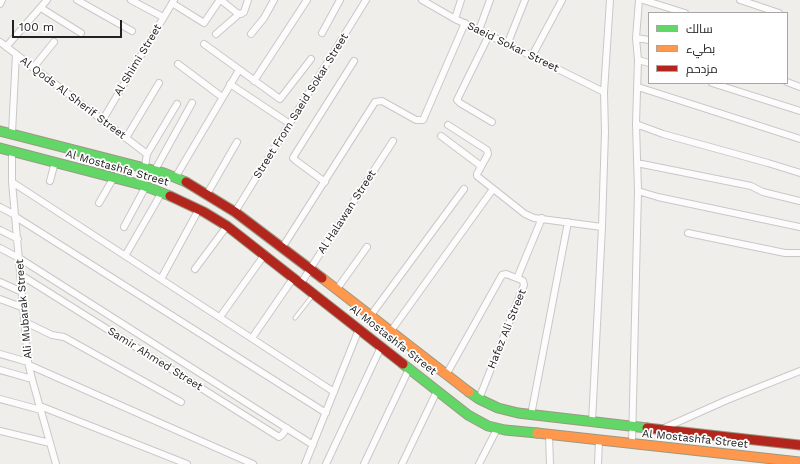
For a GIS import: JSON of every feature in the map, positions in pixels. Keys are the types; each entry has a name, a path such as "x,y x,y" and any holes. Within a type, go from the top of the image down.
{"street":[{"path":"0,4 2,0"},
{"path":"6,47 47,0"},
{"path":"77,0 132,31"},
{"path":"131,0 164,18"},
{"path":"216,34 239,14 244,12 248,0"},
{"path":"250,34 264,18 274,0"},
{"path":"254,81 307,0"},
{"path":"322,33 340,0"},
{"name":"Street From Saeid Sokar Street","path":"235,212 366,0"},
{"name":"Saeid Sokar Street","path":"422,0 454,19 604,92"},
{"path":"454,19 461,0"},
{"path":"479,30 490,0"},
{"path":"507,45 524,0"},
{"path":"532,56 562,0"},
{"path":"592,422 602,227 605,132 604,92 610,0"},
{"path":"632,444 638,191 636,124 638,60 636,38 639,0"},
{"path":"643,0 682,12"},
{"path":"740,0 770,12"},
{"path":"173,2 203,23 207,21 219,1 222,1 239,14"},
{"name":"Al Shimi Street","path":"102,121 173,2"},
{"path":"41,8 81,33"},
{"path":"282,248 375,102 382,101 416,120 423,120 465,24"},
{"path":"489,35 457,100 492,122"},
{"path":"636,38 648,40"},
{"name":"Al Qods Al Sherif Street","path":"0,42 147,154"},
{"path":"33,68 54,42"},
{"path":"204,44 279,98 282,98 311,58"},
{"path":"12,134 16,54"},
{"path":"638,60 648,63"},
{"path":"325,182 293,158 354,61"},
{"path":"178,64 222,97"},
{"path":"175,178 239,70"},
{"path":"788,82 800,87"},
{"path":"126,138 159,83"},
{"path":"230,84 290,124"},
{"path":"715,84 800,111"},
{"path":"638,87 800,139"},
{"path":"155,170 192,102"},
{"path":"124,227 144,186 147,154 177,104"},
{"path":"636,124 663,134 800,173"},
{"path":"448,125 486,150 488,154 477,176 529,216 602,227"},
{"name":"Al Mostashfa Street","path":"0,130 155,170 207,194 235,212 311,269 391,330 446,375 479,399 498,408 531,415 800,445"},
{"path":"441,136 481,166"},
{"name":"Al Halawan Street","path":"252,338 298,280 311,269 392,141"},
{"path":"207,194 237,142"},
{"name":"Al Mostashfa Street","path":"0,148 144,186 162,192 199,209 227,226 265,254 437,391 479,422 497,428 549,435 767,461 800,462"},
{"name":"Ali Mubarak Street","path":"12,151 12,182 29,363 32,379 56,464"},
{"path":"50,180 55,162"},
{"path":"637,163 751,186 763,192 800,201"},
{"path":"99,202 114,177"},
{"path":"12,182 334,392"},
{"path":"371,315 464,189"},
{"path":"391,330 493,189"},
{"path":"638,191 658,197 800,227"},
{"path":"125,256 162,192"},
{"path":"0,207 326,413"},
{"path":"161,279 199,209"},
{"name":"Hafez Ali Street","path":"479,399 524,285 523,281 519,279 518,276 542,218"},
{"path":"531,415 568,222"},
{"path":"195,269 227,226"},
{"path":"0,230 18,239"},
{"path":"688,233 785,252 800,253"},
{"path":"0,248 61,284 313,444"},
{"path":"337,289 367,248"},
{"path":"220,317 265,254"},
{"path":"446,375 502,275 506,274 519,279"},
{"name":"Samir Ahmed Street","path":"21,275 279,437 287,428"},
{"path":"0,282 22,292"},
{"path":"54,296 61,284"},
{"path":"0,299 24,308"},
{"path":"25,322 52,335 64,337 181,402"},
{"path":"305,464 359,329"},
{"path":"129,343 136,332"},
{"path":"326,464 381,347"},
{"path":"0,354 29,363 253,464"},
{"path":"364,464 409,369"},
{"path":"0,370 32,379"},
{"path":"660,430 726,400 800,371"},
{"path":"402,464 437,391"},
{"path":"0,399 40,408 188,464"},
{"path":"479,464 497,428"},
{"path":"0,431 50,443"},
{"path":"549,435 550,464"},
{"path":"598,464 599,440"}],"lane":[{"path":"295,318 314,293"}],"traffic: fast":[{"path":"0,131 164,173 186,182"},
{"path":"0,148 142,185 170,196"},
{"path":"403,364 468,415 488,426 505,430 537,433"},
{"path":"469,392 479,399 498,408 518,413 647,428"}],"traffic: slow":[{"path":"322,278 469,392"},
{"path":"537,433 800,462"}],"traffic: jam":[{"path":"186,182 235,212 322,278"},
{"path":"170,196 204,212 227,226 403,364"},
{"path":"647,428 800,445"}]}
